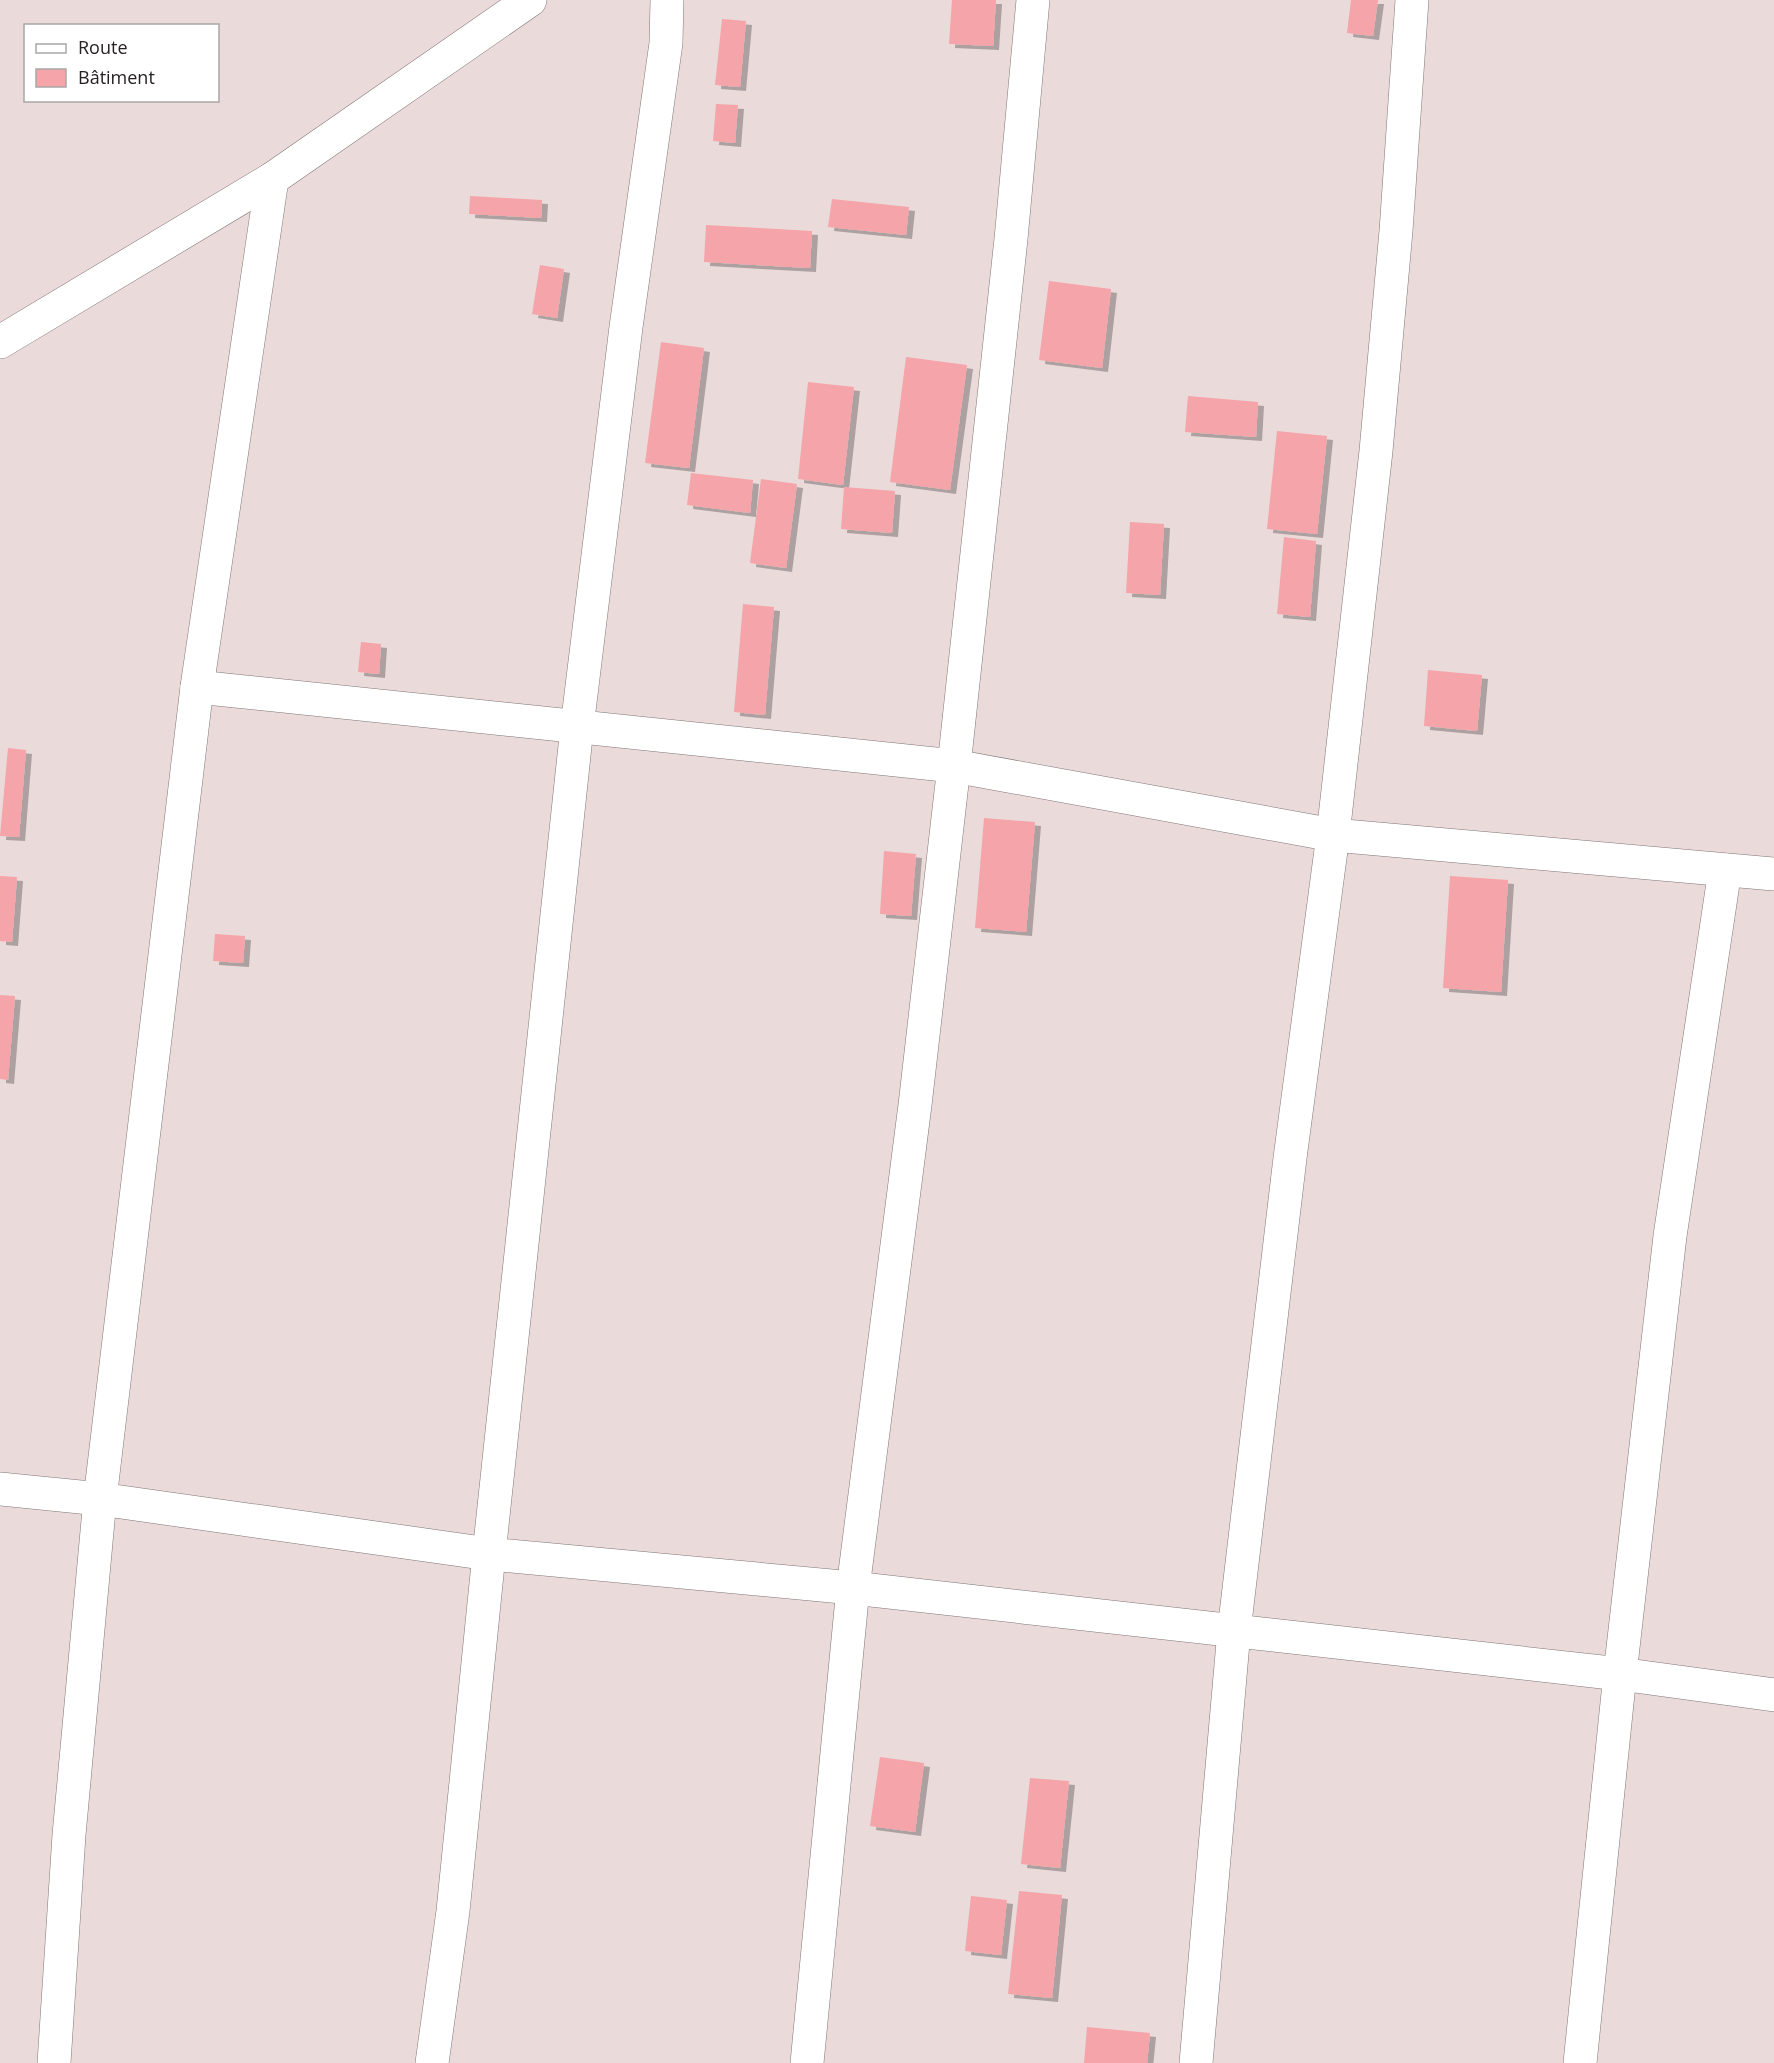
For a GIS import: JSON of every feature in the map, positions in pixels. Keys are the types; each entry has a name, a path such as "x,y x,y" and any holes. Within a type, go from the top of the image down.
{"street":[{"path":"0,342 272,179 530,0"},
{"path":"432,2063 453,1911 578,727 626,327 666,43 667,0"},
{"path":"807,2063 853,1588 915,1105 954,766 1009,251 1033,0"},
{"path":"1197,2063 1234,1631 1290,1158 1333,835 1376,451 1396,231 1412,0"},
{"path":"54,2063 69,1835 100,1499 197,687 272,179"},
{"path":"197,687 954,766 1333,835 1774,874"},
{"path":"1580,2063 1620,1674 1670,1236 1725,870"},
{"path":"0,1489 100,1499 489,1554 853,1588 1620,1674 1774,1695"}],"building":[{"path":"952,0 996,0 993,46 949,44"},
{"path":"1351,0 1378,0 1373,36 1347,33"},
{"path":"722,19 746,21 740,87 715,85"},
{"path":"716,104 738,105 735,143 713,141"},
{"path":"470,196 542,200 541,218 469,214"},
{"path":"832,199 909,207 906,235 828,227"},
{"path":"706,225 812,231 810,268 704,262"},
{"path":"540,265 564,269 557,318 532,314"},
{"path":"1049,281 1111,289 1102,368 1039,360"},
{"path":"661,342 704,348 689,468 645,463"},
{"path":"906,357 967,365 950,490 890,482"},
{"path":"808,382 854,387 843,485 798,479"},
{"path":"1188,396 1258,402 1256,437 1185,432"},
{"path":"1277,431 1327,436 1317,534 1267,529"},
{"path":"691,473 753,480 750,513 687,505"},
{"path":"761,479 797,484 786,568 750,563"},
{"path":"844,487 895,491 892,533 841,529"},
{"path":"1130,522 1164,524 1160,595 1126,593"},
{"path":"1284,537 1316,541 1310,617 1277,614"},
{"path":"743,604 774,607 765,715 734,712"},
{"path":"361,642 381,644 379,674 358,672"},
{"path":"1428,670 1482,675 1477,731 1424,726"},
{"path":"8,748 26,750 19,837 0,836"},
{"path":"984,818 1035,822 1026,932 975,928"},
{"path":"884,851 916,854 911,916 880,914"},
{"path":"0,876 17,877 12,942 0,941"},
{"path":"1450,876 1508,880 1501,992 1443,988"},
{"path":"215,934 245,936 243,963 213,961"},
{"path":"0,995 15,996 8,1080 0,1079"},
{"path":"880,1757 924,1763 915,1832 870,1826"},
{"path":"1030,1778 1069,1781 1060,1868 1021,1864"},
{"path":"1019,1891 1062,1895 1052,1998 1008,1994"},
{"path":"971,1896 1007,1900 1001,1955 965,1951"},
{"path":"1087,2027 1150,2033 1147,2063 1084,2063"}]}
